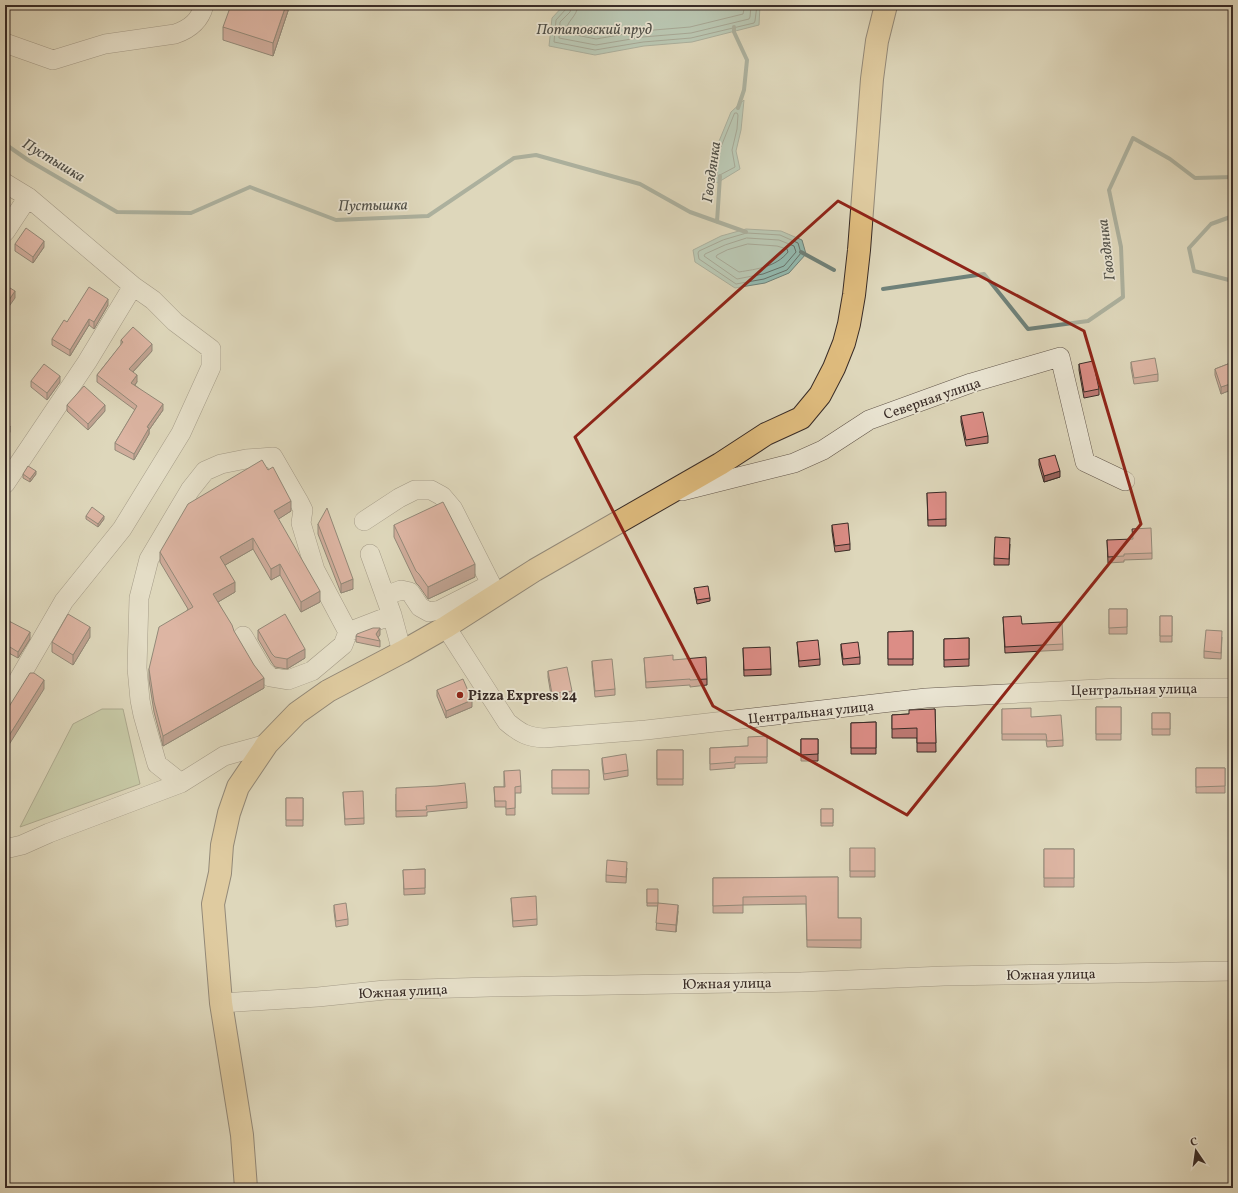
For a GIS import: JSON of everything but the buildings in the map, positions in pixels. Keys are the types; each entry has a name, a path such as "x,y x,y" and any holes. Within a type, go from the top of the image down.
{"main road":[{"path":"246,1188 242,1135 221,1003 213,904 220,873 222,846 238,787 268,744 297,712 328,691 446,627 493,589 534,570 720,464 766,434 802,418 820,395 834,368 844,343 854,295 859,250 872,79 877,41 886,5"}],"street":[{"path":"5,43 53,60 104,44 175,34 185,31 195,23 202,13 204,5"},
{"path":"5,183 28,197 133,286 153,300 175,322 211,349 211,367 181,433 122,529 64,601 5,703"},
{"path":"5,232 28,197"},
{"path":"5,484 86,362 133,286"},
{"name":"Северная улица","path":"665,495 794,463 822,450 870,420 971,383 1060,357 1085,462 1125,480"},
{"path":"181,783 157,764 143,715 137,668 139,598 149,559 190,490 205,471 221,464 246,459 273,457 303,510 301,523 316,570 348,632"},
{"path":"364,521 399,498 416,490 431,490 442,496 453,509 493,589 440,610 429,612 420,607 410,592 401,590 385,596"},
{"path":"370,554 392,615 402,652"},
{"path":"243,636 263,670 270,677 288,680 312,671 343,645 348,632 392,615"},
{"name":"Центральная улица","path":"446,627 507,722 518,732 530,737 544,738 662,728 926,698 1118,688 1233,688"},
{"path":"5,849 22,845 49,833 181,783 224,756 268,744"},
{"name":"Южная улица","path":"221,1003 318,997 386,990 801,982 944,976 1233,971"}],"highlighted area":[{"path":"838,201 1084,331 1141,524 907,815 713,706 575,437"}],"green space":[{"path":"102,709 123,709 140,784 20,827 73,724"}],"water":[{"name":"Потаповский пруд","path":"564,5 760,5 759,25 692,42 644,46 595,55 549,46 552,18"},
{"path":"744,100 741,130 736,151 740,169 717,183 712,175 715,151 731,112"},
{"path":"746,229 781,231 802,240 806,254 789,273 765,283 735,288 695,262 693,250 721,236"}],"waterway":[{"name":"Гвоздянка","path":"734,27 734,32 747,60 744,90 738,108"},
{"name":"Гвоздянка","path":"883,289 984,274 1028,329 1088,321 1123,297 1121,247 1109,190 1133,138 1170,159 1195,178 1233,177"},
{"name":"Пустышка","path":"5,144 28,160 117,212 191,213 250,187 336,220 428,216 514,158 536,155 640,184 690,212 746,232"},
{"name":"Гвоздянка","path":"717,222 720,176"},
{"name":"Гвоздянка","path":"1233,216 1211,224 1189,248 1194,271 1233,281"},
{"name":"Гвоздянка","path":"801,252 834,270"}],"place":[{"name":"Pizza Express 24","path":"460,695"}]}
